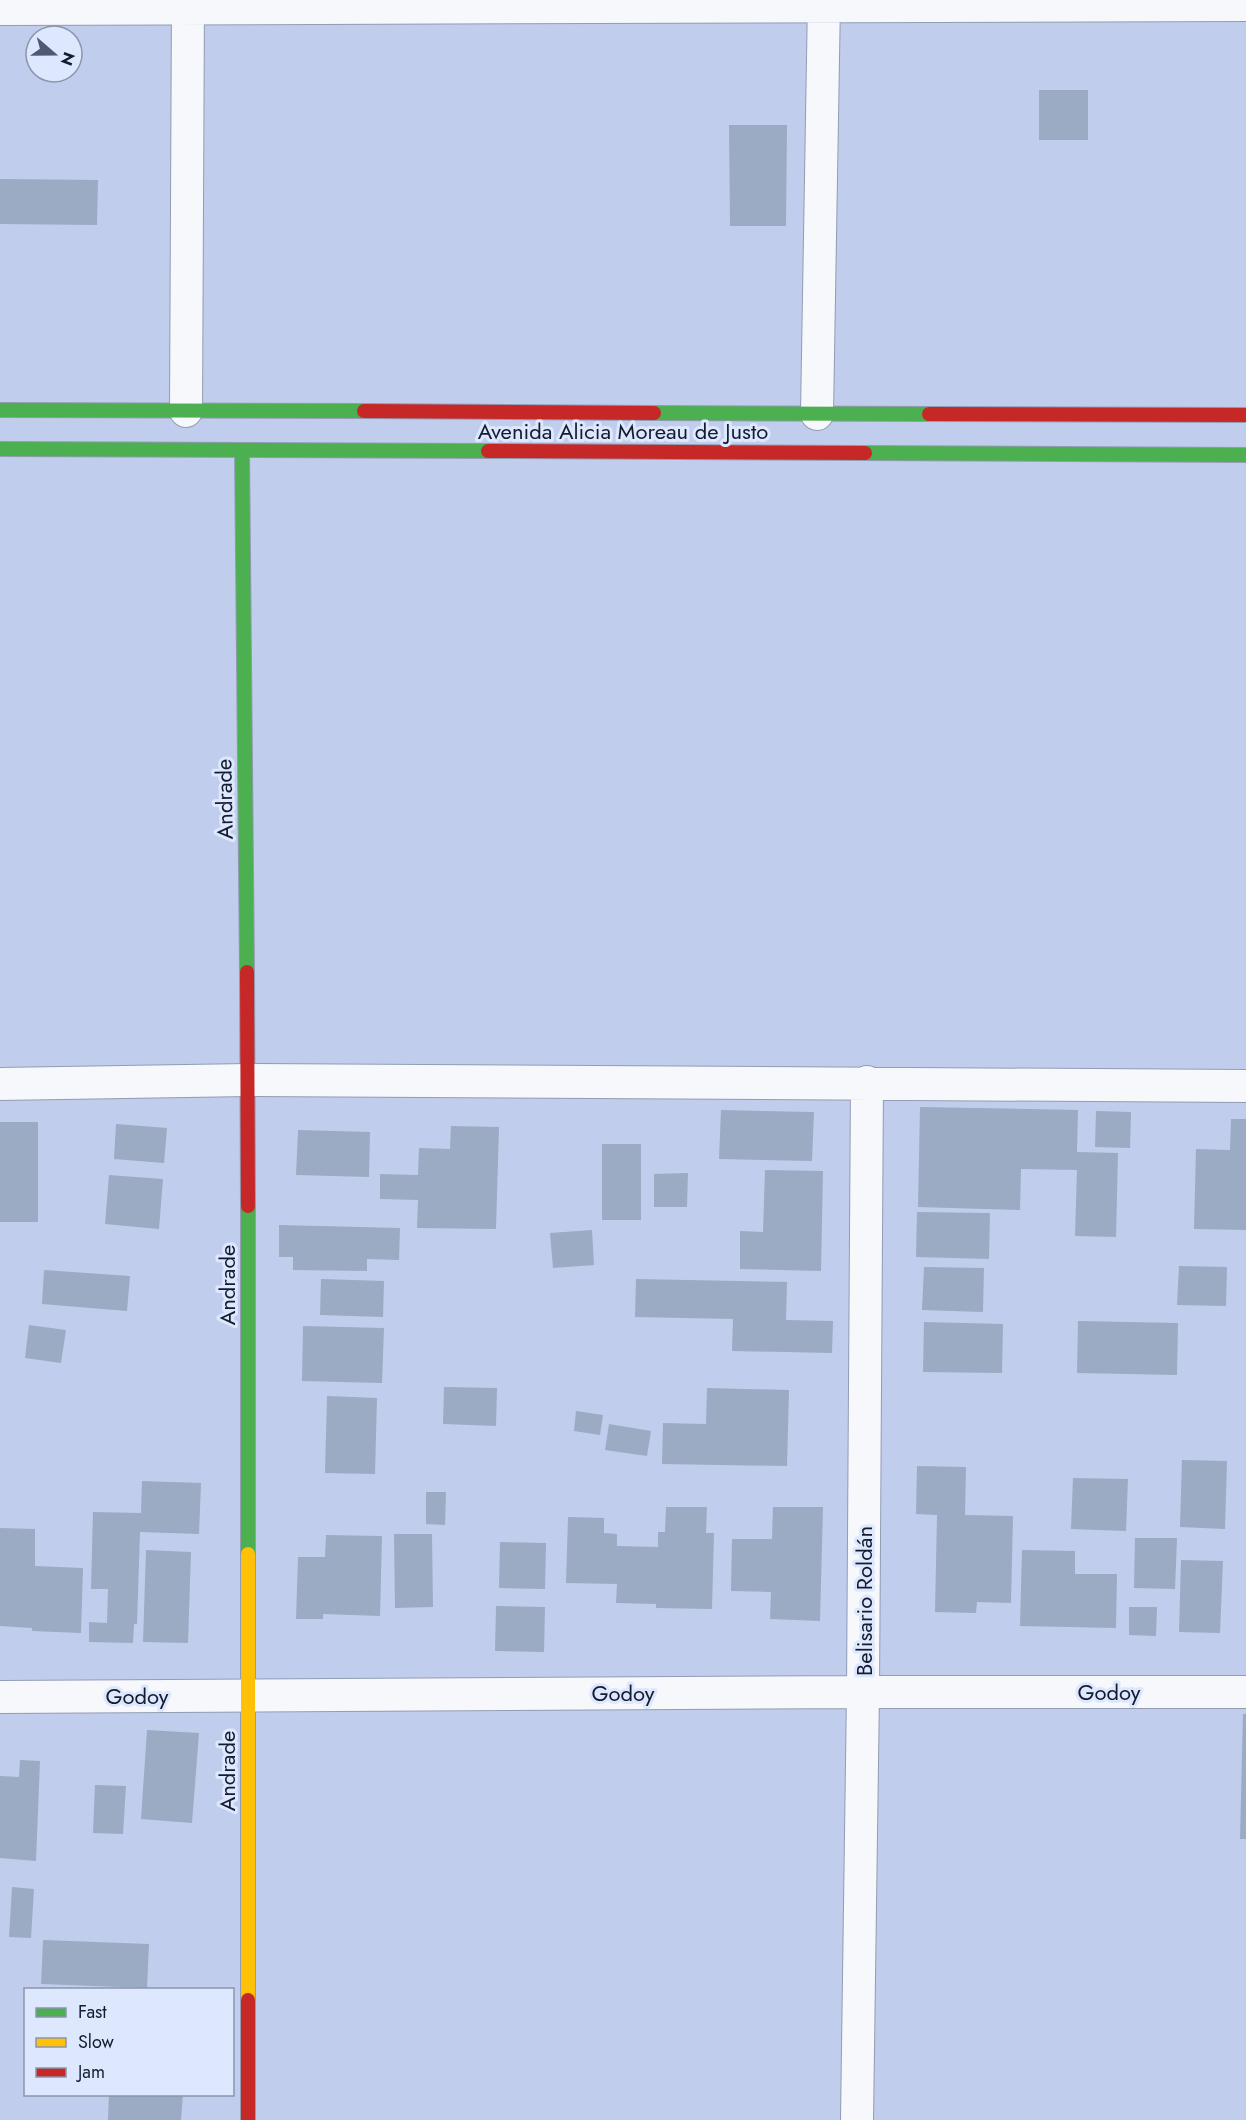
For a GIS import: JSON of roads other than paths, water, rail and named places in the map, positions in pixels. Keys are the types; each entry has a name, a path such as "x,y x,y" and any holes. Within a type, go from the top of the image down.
{"main road":[{"name":"Avenida Alicia Moreau de Justo","path":"0,410 1246,415"},
{"name":"Avenida Alicia Moreau de Justo","path":"0,449 1246,455"},
{"name":"Andrade","path":"242,450 248,1080 248,2120"}],"street":[{"path":"817,414 824,3"},
{"path":"186,411 188,4"},
{"path":"0,9 188,4 1246,5"},
{"path":"0,1083 248,1080 1246,1086"},
{"name":"Belisario Roldán","path":"857,2120 863,1692 867,1082"},
{"name":"Godoy","path":"0,1697 1246,1692"}]}
